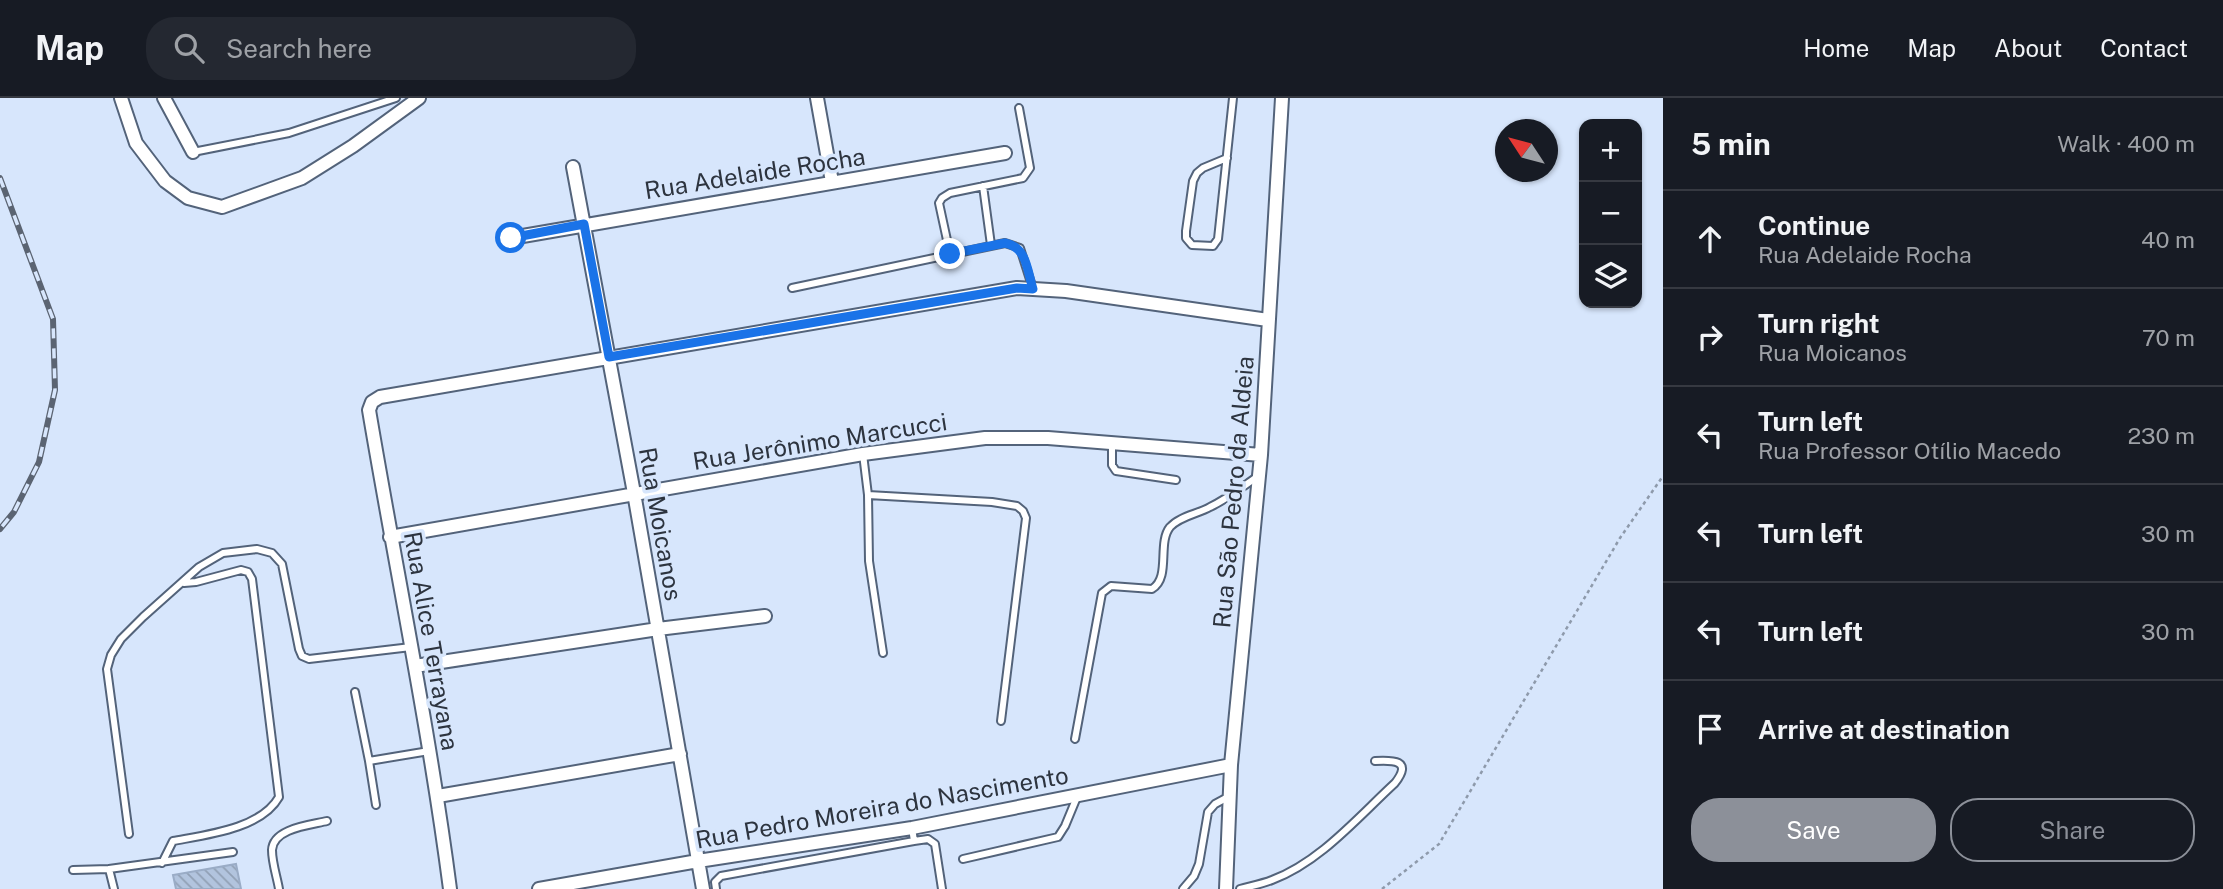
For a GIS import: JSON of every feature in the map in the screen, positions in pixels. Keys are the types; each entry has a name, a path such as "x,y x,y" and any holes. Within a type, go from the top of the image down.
{"street":[{"path":"121,98 136,143 165,181 188,198 222,206 302,178 353,146 419,98"},
{"path":"164,98 193,152"},
{"path":"817,98 832,182"},
{"name":"Rua São Pedro da Aldeia","path":"1226,889 1231,765 1261,455 1282,98"},
{"name":"Rua Adelaide Rocha","path":"511,238 1005,153"},
{"name":"Rua Moicanos","path":"573,167 634,493 703,889"},
{"path":"609,357 1017,288 1066,291 1268,320"},
{"name":"Rua Alice Terrayana","path":"450,889 438,796 369,410 372,402 380,397 609,357"},
{"name":"Rua Jerônimo Marcucci","path":"390,537 863,454 985,438 1048,438 1261,455"},
{"path":"415,666 658,629 765,616"},
{"path":"438,796 680,754"},
{"name":"Rua Pedro Moreira do Nascimento","path":"539,889 912,828 1231,765"}],"lane":[{"path":"193,152 289,133 396,98"},
{"path":"1227,158 1203,167 1193,181 1186,231 1186,238 1192,245 1213,246 1218,239 1227,158 1233,98"},
{"path":"950,254 939,203 942,198 950,193 1023,178 1028,173 1030,168 1019,108"},
{"path":"983,186 991,245"},
{"path":"792,288 1005,243 1020,248 1033,289"},
{"path":"1112,443 1112,465 1115,471 1176,480"},
{"path":"863,454 868,495 869,561 883,653"},
{"path":"1076,739 1102,593 1111,586 1152,589 1157,587 1161,580 1165,537 1169,529 1181,520 1218,503 1259,476"},
{"path":"868,495 992,502 1017,506 1023,511 1026,518 1001,721"},
{"path":"128,834 107,669 111,655 121,639 199,567 223,553 257,549 272,553 282,564 302,656 309,659 411,647"},
{"path":"162,863 173,841 230,830 273,807 279,797 252,579 248,572 241,570 184,583"},
{"path":"355,692 376,804"},
{"path":"369,761 430,751"},
{"path":"1240,889 1271,881 1303,864 1395,783 1402,767 1399,763 1394,760 1375,761"},
{"path":"963,859 1058,837 1078,795"},
{"path":"1183,889 1194,876 1199,864 1208,812 1215,804 1230,796"},
{"path":"279,889 272,848 277,838 289,831 327,821"},
{"path":"912,828 914,841"},
{"path":"716,889 715,882 721,876 928,839 935,844 942,889"},
{"path":"73,870 109,869 233,852"},
{"path":"109,869 114,889"}],"path":[{"path":"1382,889 1438,844 1620,538 1663,475"}],"building":[{"path":"236,864 241,889 176,889 173,875"}],"railway":[{"path":"0,178 53,319 55,390 39,462 14,512 0,529"}],"route":[{"path":"511,238 584,224 609,357 1017,288 1033,289 1020,248 1014,244 1005,243 950,254"}]}
